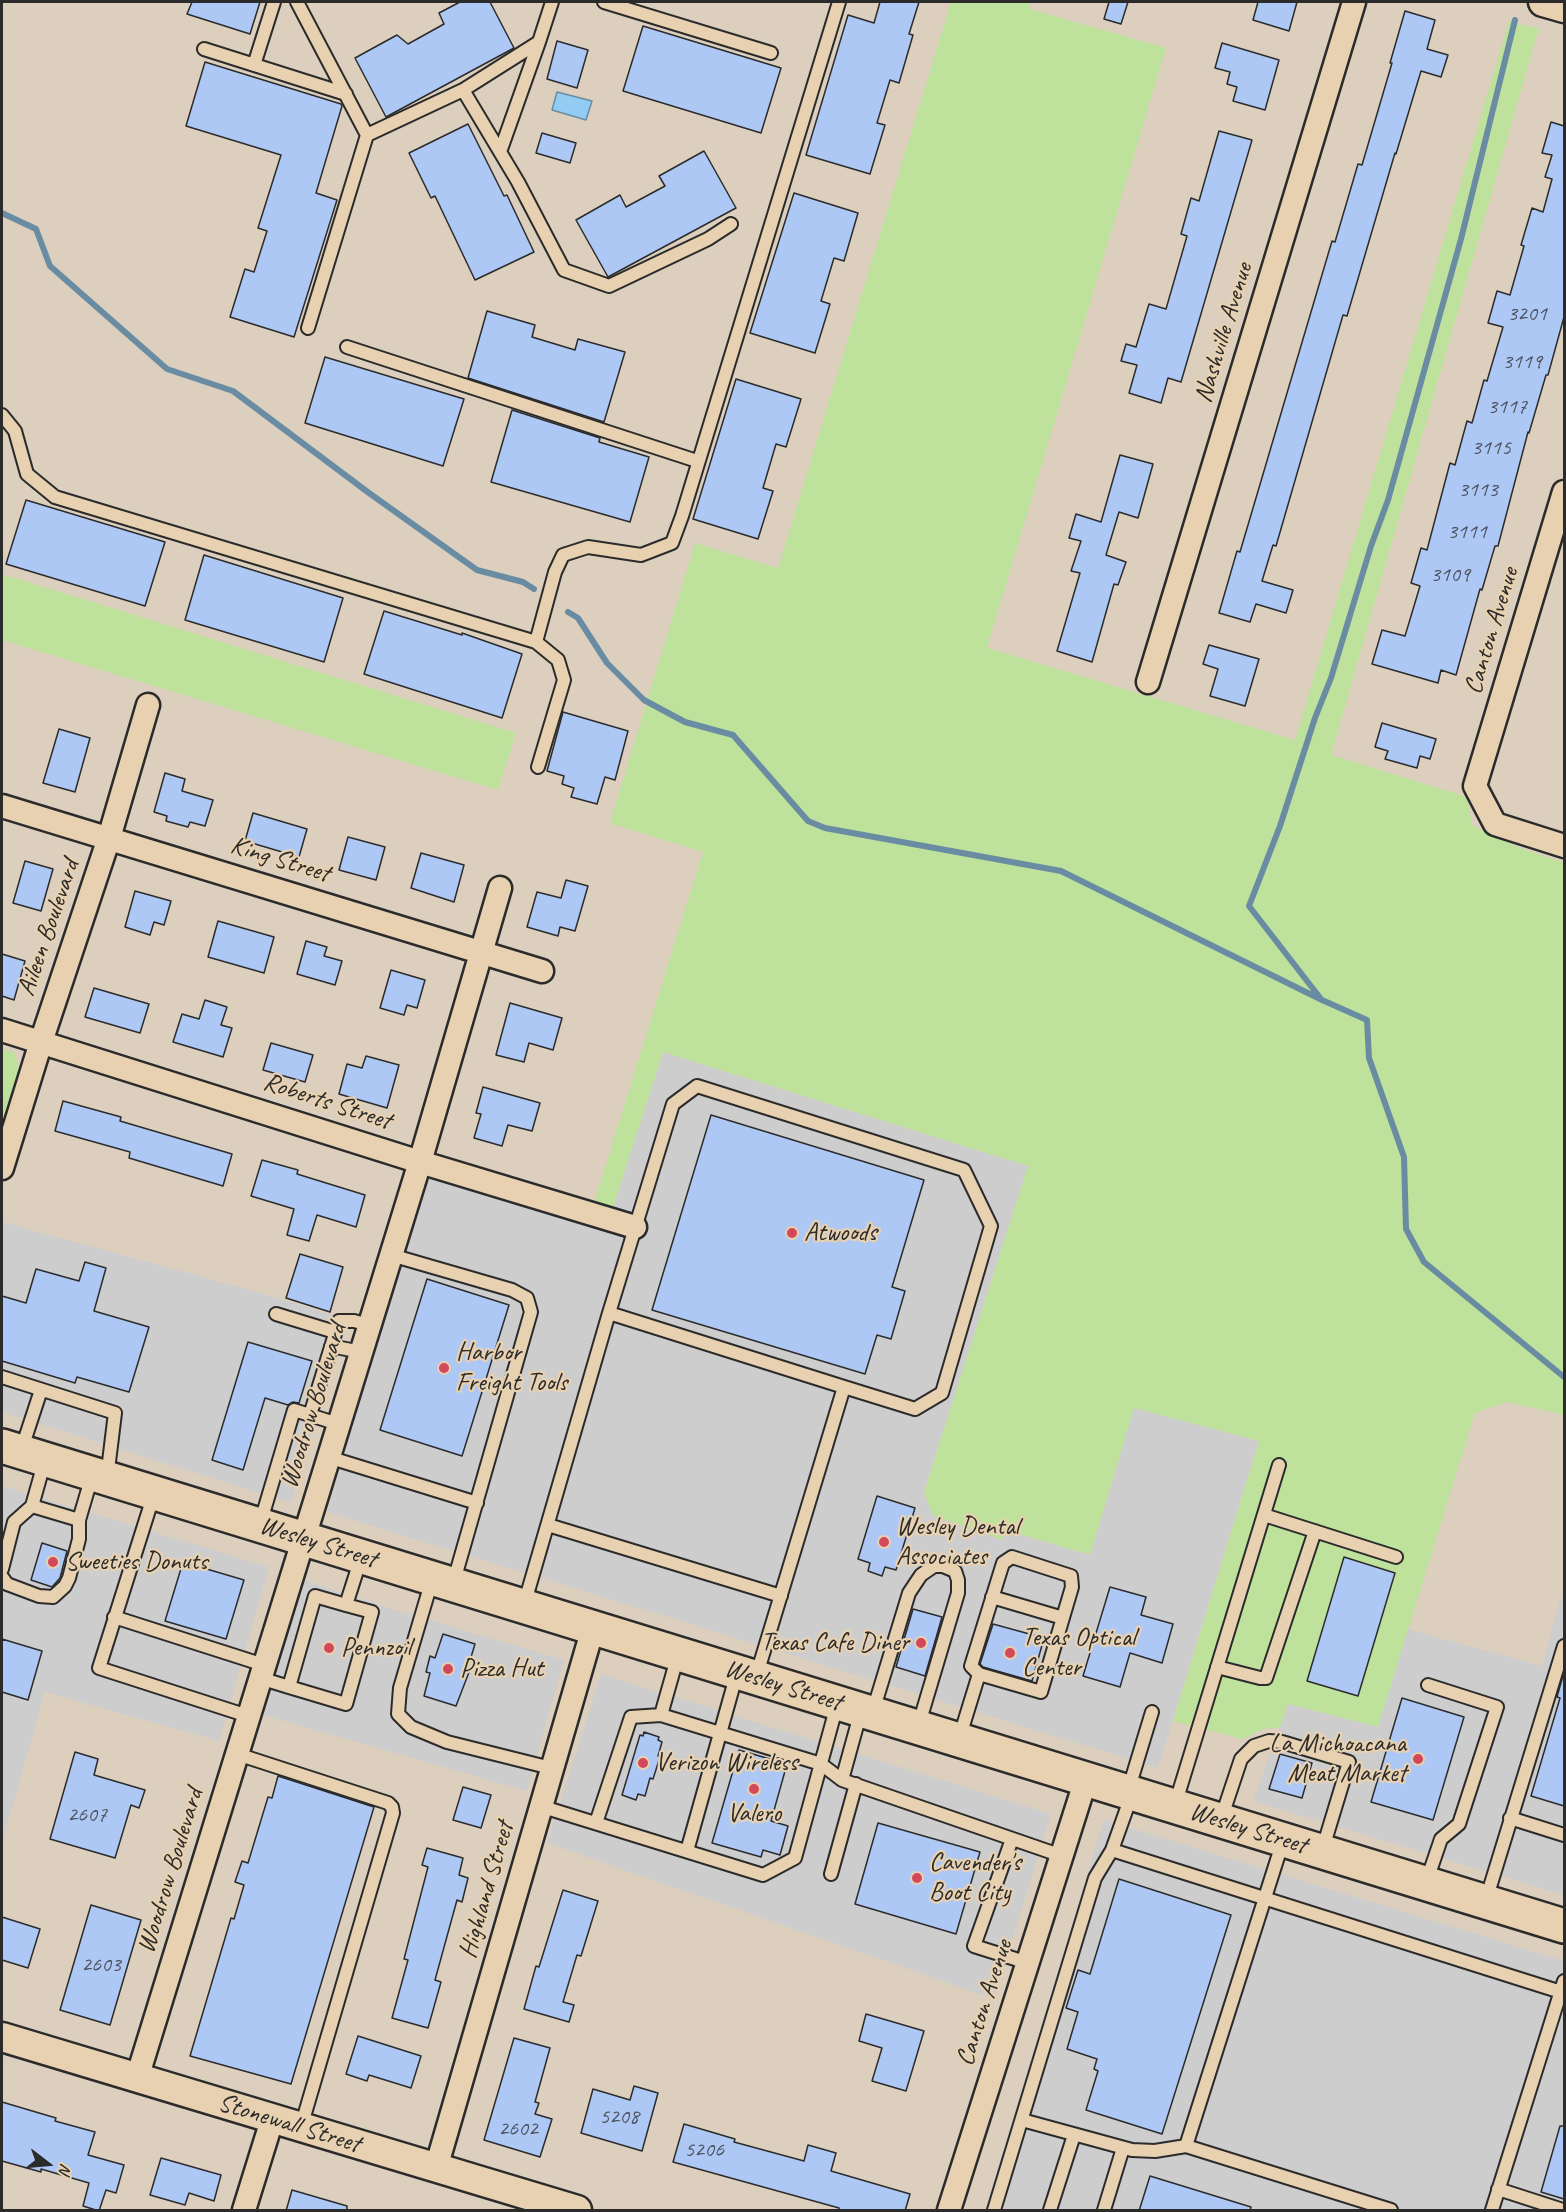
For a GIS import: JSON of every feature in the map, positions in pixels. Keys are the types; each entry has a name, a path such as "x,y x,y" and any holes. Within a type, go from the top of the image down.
{"main road":[{"name":"Wesley Street","path":"23,1452 1564,1926"}],"street":[{"name":"Nashville Avenue","path":"1148,682 1354,2"},
{"path":"1543,2 1564,8"},
{"name":"Canton Avenue","path":"1564,492 1475,786 1495,824 1564,846"},
{"name":"Aileen Boulevard","path":"2,1168 40,1042 110,838 148,705"},
{"name":"King Street","path":"2,806 542,971"},
{"name":"Woodrow Boulevard","path":"137,2078 420,1162 500,888"},
{"name":"Roberts Street","path":"2,1030 420,1162 635,1227"},
{"name":"Highland Street","path":"436,2168 592,1628"},
{"name":"Canton Avenue","path":"949,2211 1086,1779"},
{"name":"Stonewall Street","path":"2,2037 577,2211"},
{"path":"244,2211 272,2120"}],"lane":[{"path":"254,65 274,2"},
{"path":"297,2 367,135 308,328"},
{"path":"500,152 552,2"},
{"path":"604,2 632,6 771,53"},
{"path":"536,642 555,572 563,555 588,547 641,555 672,543 839,2"},
{"path":"367,135 463,90 539,42"},
{"path":"204,49 346,94"},
{"path":"463,90 500,152 564,270 609,286 678,254 731,224"},
{"path":"347,347 698,461"},
{"path":"2,415 15,431 27,474 55,497 536,642 558,660 564,680 538,767"},
{"path":"524,1606 609,1313 673,1104 698,1086 964,1170 991,1226 942,1394 915,1409 609,1313"},
{"path":"391,1255 512,1290 526,1298 531,1312 477,1503 400,1689 398,1714 411,1727 447,1742 551,1768"},
{"path":"276,1314 337,1326 354,1321 369,1325"},
{"path":"310,1415 337,1326"},
{"path":"331,1346 361,1352"},
{"path":"2,1377 115,1413 100,1476 79,1520 79,1539 65,1586 53,1598 39,1596 7,1584 2,1577"},
{"path":"687,1851 720,1733 781,1596 844,1387"},
{"path":"32,1506 23,1452 41,1390"},
{"path":"260,1525 294,1410 338,1424"},
{"path":"328,1457 477,1503"},
{"path":"1174,1806 1279,1465"},
{"path":"154,1493 99,1668 248,1716"},
{"path":"32,1506 79,1520"},
{"path":"2,1569 14,1522 32,1506"},
{"path":"1264,1515 1396,1557"},
{"path":"2,1518 14,1522"},
{"path":"548,1525 781,1596"},
{"path":"1217,1667 1266,1678 1315,1531"},
{"path":"346,1605 361,1556"},
{"path":"1012,1557 1071,1576 1072,1587 1063,1618 1041,1692 979,1674 971,1666 1003,1563 1012,1557"},
{"path":"540,1806 763,1875 795,1858 821,1764 857,1709 909,1593 921,1575 934,1566 943,1566 955,1571 958,1593 918,1728"},
{"path":"114,1617 262,1671 290,1687 346,1704 372,1612 315,1596 290,1687"},
{"path":"992,1597 1063,1618"},
{"path":"1485,1902 1564,1646"},
{"path":"661,1715 679,1654"},
{"path":"1526,1769 1537,1759 1564,1670"},
{"path":"959,1740 979,1674"},
{"path":"1426,1884 1442,1839 1459,1824 1497,1707 1428,1685"},
{"path":"842,1779 857,1709"},
{"path":"994,2211 1095,1878 1112,1850 1152,1712"},
{"path":"596,1823 631,1717 661,1715 821,1764 842,1779 1062,1856"},
{"path":"1220,1821 1241,1759 1254,1746 1269,1741 1282,1742 1350,1762 1322,1852"},
{"path":"237,1754 392,1806 393,1813 301,2128"},
{"path":"831,1874 856,1784"},
{"path":"1510,1818 1564,1835"},
{"path":"1012,1839 975,1946 1028,1963"},
{"path":"1186,2146 1283,1840"},
{"path":"1112,1850 1563,1986 1492,2211"},
{"path":"1022,2120 1123,2148 1155,2151 1186,2146 1391,2211"},
{"path":"1050,2211 1074,2135"},
{"path":"1104,2211 1123,2148"},
{"path":"1498,2189 1563,2211"}],"shaded area":[{"path":"663,1052 1028,1166 924,1491 1002,1539 1005,1530 1090,1555 1134,1407 1259,1441 1158,1768 327,1512 426,1177 606,1229"},
{"path":"2,1222 257,1292 349,1320 291,1503 2,1412"},
{"path":"2,1486 269,1567 219,1741 45,1692 2,1843"},
{"path":"304,1580 392,1609 564,1660 527,1791 263,1715"},
{"path":"1561,1597 1564,1598 1564,1895 1253,1801 1288,1704 1378,1727 1407,1629 1542,1666"},
{"path":"601,1674 1051,1814 994,1999 547,1843"},
{"path":"1104,1820 1564,1961 1564,2210 985,2210"}],"green space":[{"path":"951,2 1031,2 1029,9 1166,48 987,648 1295,740 1509,21 1539,27 1331,755 1467,797 1472,825 1520,848 1564,863 1564,1415 1507,1402 1475,1413 1378,1727 1288,1704 1280,1727 1264,1729 1242,1739 1173,1721 1259,1441 1134,1408 1090,1555 1006,1530 1002,1540 932,1515 924,1492 1028,1166 663,1052 613,1208 594,1203 703,852 610,823 695,543 778,568"},
{"path":"2,574 516,733 498,790 2,640"},
{"path":"2,1049 15,1053 19,1070 2,1124"}],"water":[{"path":"557,92 592,101 586,120 552,110"}],"building":[{"path":"192,2 260,2 250,34 187,14"},
{"path":"460,2 490,2 514,48 386,117 355,58 397,35 408,44 444,24 439,13"},
{"path":"880,2 919,2 909,34 913,35 899,83 890,80 877,123 885,125 870,174 806,155 848,15 874,23"},
{"path":"1109,2 1128,2 1121,24 1104,19"},
{"path":"1258,2 1297,2 1289,31 1253,20"},
{"path":"1405,11 1435,20 1427,49 1448,55 1441,77 1421,71 1347,316 1343,315 1276,546 1273,545 1262,581 1293,590 1286,613 1256,604 1250,622 1219,613 1237,551 1240,552 1332,241 1335,242 1358,164 1362,165"},
{"path":"643,26 781,68 761,133 623,91"},
{"path":"557,41 588,50 577,88 547,79"},
{"path":"1222,43 1279,60 1265,110 1233,101 1237,87 1227,84 1230,72 1215,68"},
{"path":"205,62 342,106 316,193 337,200 294,337 230,317 245,269 254,272 267,231 258,228 281,155 186,126"},
{"path":"1551,122 1564,126 1564,317 1548,375 1546,375 1528,432 1498,546 1495,546 1482,590 1480,589 1456,675 1441,670 1438,683 1372,664 1382,630 1405,636 1420,586 1411,583 1421,548 1427,550 1450,463 1455,465 1467,421 1472,423 1503,327 1488,323 1497,291 1510,295 1532,208 1543,212 1552,179 1545,177 1552,155 1542,153"},
{"path":"468,124 504,196 507,195 534,252 475,280 435,196 431,198 409,153"},
{"path":"1219,131 1252,140 1181,382 1168,378 1161,403 1129,393 1137,365 1121,361 1126,344 1136,347 1149,304 1166,309 1187,236 1181,234 1191,198 1199,201"},
{"path":"542,133 576,143 570,163 536,153"},
{"path":"704,151 736,208 608,277 576,220 620,195 626,207 665,186 659,176"},
{"path":"794,193 858,213 844,261 834,258 821,301 830,304 815,353 750,333"},
{"path":"487,311 535,325 532,337 575,350 578,339 625,352 604,422 468,378"},
{"path":"325,357 464,399 443,466 305,423"},
{"path":"736,379 801,399 786,447 776,444 763,488 773,491 758,539 693,519"},
{"path":"512,410 600,438 599,442 649,457 630,522 491,482"},
{"path":"1120,455 1153,464 1138,518 1119,512 1106,555 1126,562 1118,585 1114,584 1092,662 1057,651 1080,573 1071,571 1081,541 1069,538 1076,514 1101,522"},
{"path":"26,500 165,542 145,606 6,564"},
{"path":"204,555 343,598 324,662 185,620"},
{"path":"384,611 462,635 462,633 522,654 502,718 364,674"},
{"path":"1209,645 1259,659 1245,706 1210,696 1218,669 1203,664"},
{"path":"563,712 628,731 615,780 605,777 597,804 571,797 574,788 562,784 564,776 547,771"},
{"path":"1382,723 1436,739 1430,759 1420,756 1417,768 1385,759 1388,751 1375,747"},
{"path":"59,729 90,738 75,792 43,783"},
{"path":"165,773 185,779 182,791 213,800 205,826 190,822 188,827 166,821 167,816 154,812"},
{"path":"253,813 307,829 299,857 245,841"},
{"path":"348,837 385,847 376,880 339,870"},
{"path":"421,853 464,865 454,902 411,888"},
{"path":"25,861 53,869 41,911 13,903"},
{"path":"566,880 588,886 575,931 560,927 558,936 527,927 537,892 561,898"},
{"path":"135,891 171,901 164,925 154,922 150,935 125,927"},
{"path":"218,921 274,937 264,973 208,957"},
{"path":"306,941 327,947 324,956 342,961 335,985 297,974"},
{"path":"2,954 25,961 14,1000 2,996"},
{"path":"391,970 425,980 417,1008 407,1005 404,1015 380,1008"},
{"path":"94,988 149,1004 140,1033 85,1017"},
{"path":"205,1000 227,1007 221,1025 232,1028 223,1057 173,1042 182,1014 199,1019"},
{"path":"510,1003 562,1018 553,1050 529,1043 524,1062 496,1055"},
{"path":"271,1043 313,1055 305,1082 263,1070"},
{"path":"366,1056 399,1065 387,1108 339,1094 347,1064 362,1068"},
{"path":"483,1087 540,1103 532,1131 508,1125 502,1146 474,1138 481,1114 476,1113"},
{"path":"63,1101 121,1117 120,1121 232,1154 223,1186 129,1158 130,1152 55,1131"},
{"name":"Atwoods","path":"711,1115 924,1180 892,1287 905,1291 891,1339 877,1335 865,1374 652,1310"},
{"path":"262,1160 298,1170 297,1174 365,1195 356,1227 317,1215 309,1241 287,1235 294,1209 251,1196"},
{"path":"300,1254 343,1267 330,1312 286,1298"},
{"path":"85,1262 106,1268 94,1311 149,1327 129,1392 77,1377 75,1383 2,1361 2,1296 26,1303 36,1269 79,1281"},
{"name":"Harbor Freight Tools","path":"427,1279 509,1305 462,1456 380,1430"},
{"path":"248,1342 312,1361 299,1403 293,1402 288,1405 265,1398 243,1470 212,1460"},
{"name":"Wesley Dental Associates","path":"877,1496 915,1508 896,1570 885,1567 882,1576 868,1571 870,1563 858,1559"},
{"name":"Sweeties Donuts","path":"42,1543 67,1551 60,1578 52,1587 31,1580"},
{"path":"1344,1557 1395,1573 1358,1696 1307,1681"},
{"path":"183,1562 244,1580 226,1639 165,1621"},
{"path":"1110,1587 1146,1597 1141,1615 1173,1624 1162,1663 1130,1653 1120,1687 1083,1676"},
{"name":"Texas Cafe Diner","path":"913,1609 942,1617 925,1676 896,1667"},
{"name":"Texas Optical Center","path":"993,1624 1044,1638 1032,1681 983,1667 980,1664"},
{"name":"Pizza Hut","path":"443,1634 475,1644 468,1667 471,1667 456,1706 424,1696 430,1673 426,1672 430,1656 435,1658"},
{"path":"2,1639 42,1651 28,1700 2,1692"},
{"path":"1564,1672 1564,1806 1531,1796 1560,1698 1557,1697"},
{"name":"La Michoacana Meat Market","path":"1402,1698 1464,1717 1433,1820 1371,1802"},
{"name":"Verizon Wireless","path":"644,1732 659,1737 658,1740 662,1742 653,1779 650,1778 645,1796 638,1794 636,1800 622,1795 640,1735 643,1736"},
{"name":"Valero","path":"739,1750 787,1764 771,1821 788,1826 780,1855 763,1850 761,1857 712,1843"},
{"path":"75,1752 98,1759 94,1775 145,1790 139,1808 131,1805 115,1858 50,1839"},
{"path":"1280,1754 1312,1763 1302,1798 1269,1789"},
{"path":"278,1776 374,1807 291,2084 190,2056 231,1918 234,1919 244,1885 235,1882 242,1861 248,1863 268,1797 272,1798"},
{"path":"463,1787 491,1795 481,1828 453,1820"},
{"name":"Cavender's Boot City","path":"878,1823 980,1852 956,1934 855,1904"},
{"path":"427,1848 463,1858 459,1875 468,1878 462,1902 457,1900 435,1980 441,1982 428,2028 392,2018 408,1960 404,1959 428,1867 422,1865"},
{"path":"1119,1879 1231,1915 1162,2134 1086,2110 1098,2071 1094,2069 1097,2059 1067,2049 1078,2012 1066,2008 1078,1970 1090,1974"},
{"path":"563,1890 598,1901 581,1956 577,1955 563,2002 574,2005 569,2022 524,2009 536,1966 539,1967"},
{"path":"91,1905 141,1920 110,2025 60,2010"},
{"path":"2,1917 40,1929 28,1968 2,1960"},
{"path":"866,2014 924,2031 906,2091 872,2081 882,2048 859,2041"},
{"path":"358,2036 421,2056 411,2088 369,2075 367,2081 346,2074"},
{"path":"514,2038 550,2048 535,2102 539,2103 535,2114 552,2119 540,2157 484,2140"},
{"path":"634,2086 658,2093 642,2151 581,2133 593,2089 630,2100"},
{"path":"2,2102 56,2118 55,2121 95,2132 88,2155 124,2165 116,2193 106,2190 99,2211 83,2206 89,2183 41,2169 41,2172 2,2161"},
{"path":"684,2124 735,2139 734,2142 804,2161 808,2145 836,2153 831,2171 910,2194 905,2211 839,2211 839,2208 673,2162"},
{"path":"1560,2126 1564,2126 1564,2199 1541,2192"},
{"path":"161,2158 221,2175 214,2201 189,2193 185,2205 150,2195"},
{"path":"1150,2176 1251,2207 1250,2211 1139,2211"},
{"path":"292,2190 347,2206 347,2211 286,2211"}],"waterway":[{"path":"1321,999 1249,906 1280,826 1315,718 1331,678 1371,546 1388,500 1461,239 1515,20"},
{"path":"2,213 36,229 50,266 167,369 233,391 477,570 523,582 534,589"},
{"path":"568,612 578,618 607,663 644,700 685,722 733,735 808,821 825,828 1061,871 1367,1020 1369,1058 1404,1157 1406,1229 1424,1262 1564,1377"}],"place":[{"name":"Atwoods","path":"792,1233"},
{"name":"Harbor Freight Tools","path":"444,1368"},
{"name":"Wesley Dental Associates","path":"884,1542"},
{"name":"Sweeties Donuts","path":"53,1562"},
{"name":"Texas Cafe Diner","path":"921,1643"},
{"name":"Pennzoil","path":"329,1648"},
{"name":"Texas Optical Center","path":"1010,1653"},
{"name":"Pizza Hut","path":"448,1669"},
{"name":"La Michoacana Meat Market","path":"1418,1759"},
{"name":"Verizon Wireless","path":"643,1763"},
{"name":"Valero","path":"754,1789"},
{"name":"Cavender's Boot City","path":"917,1878"}]}
